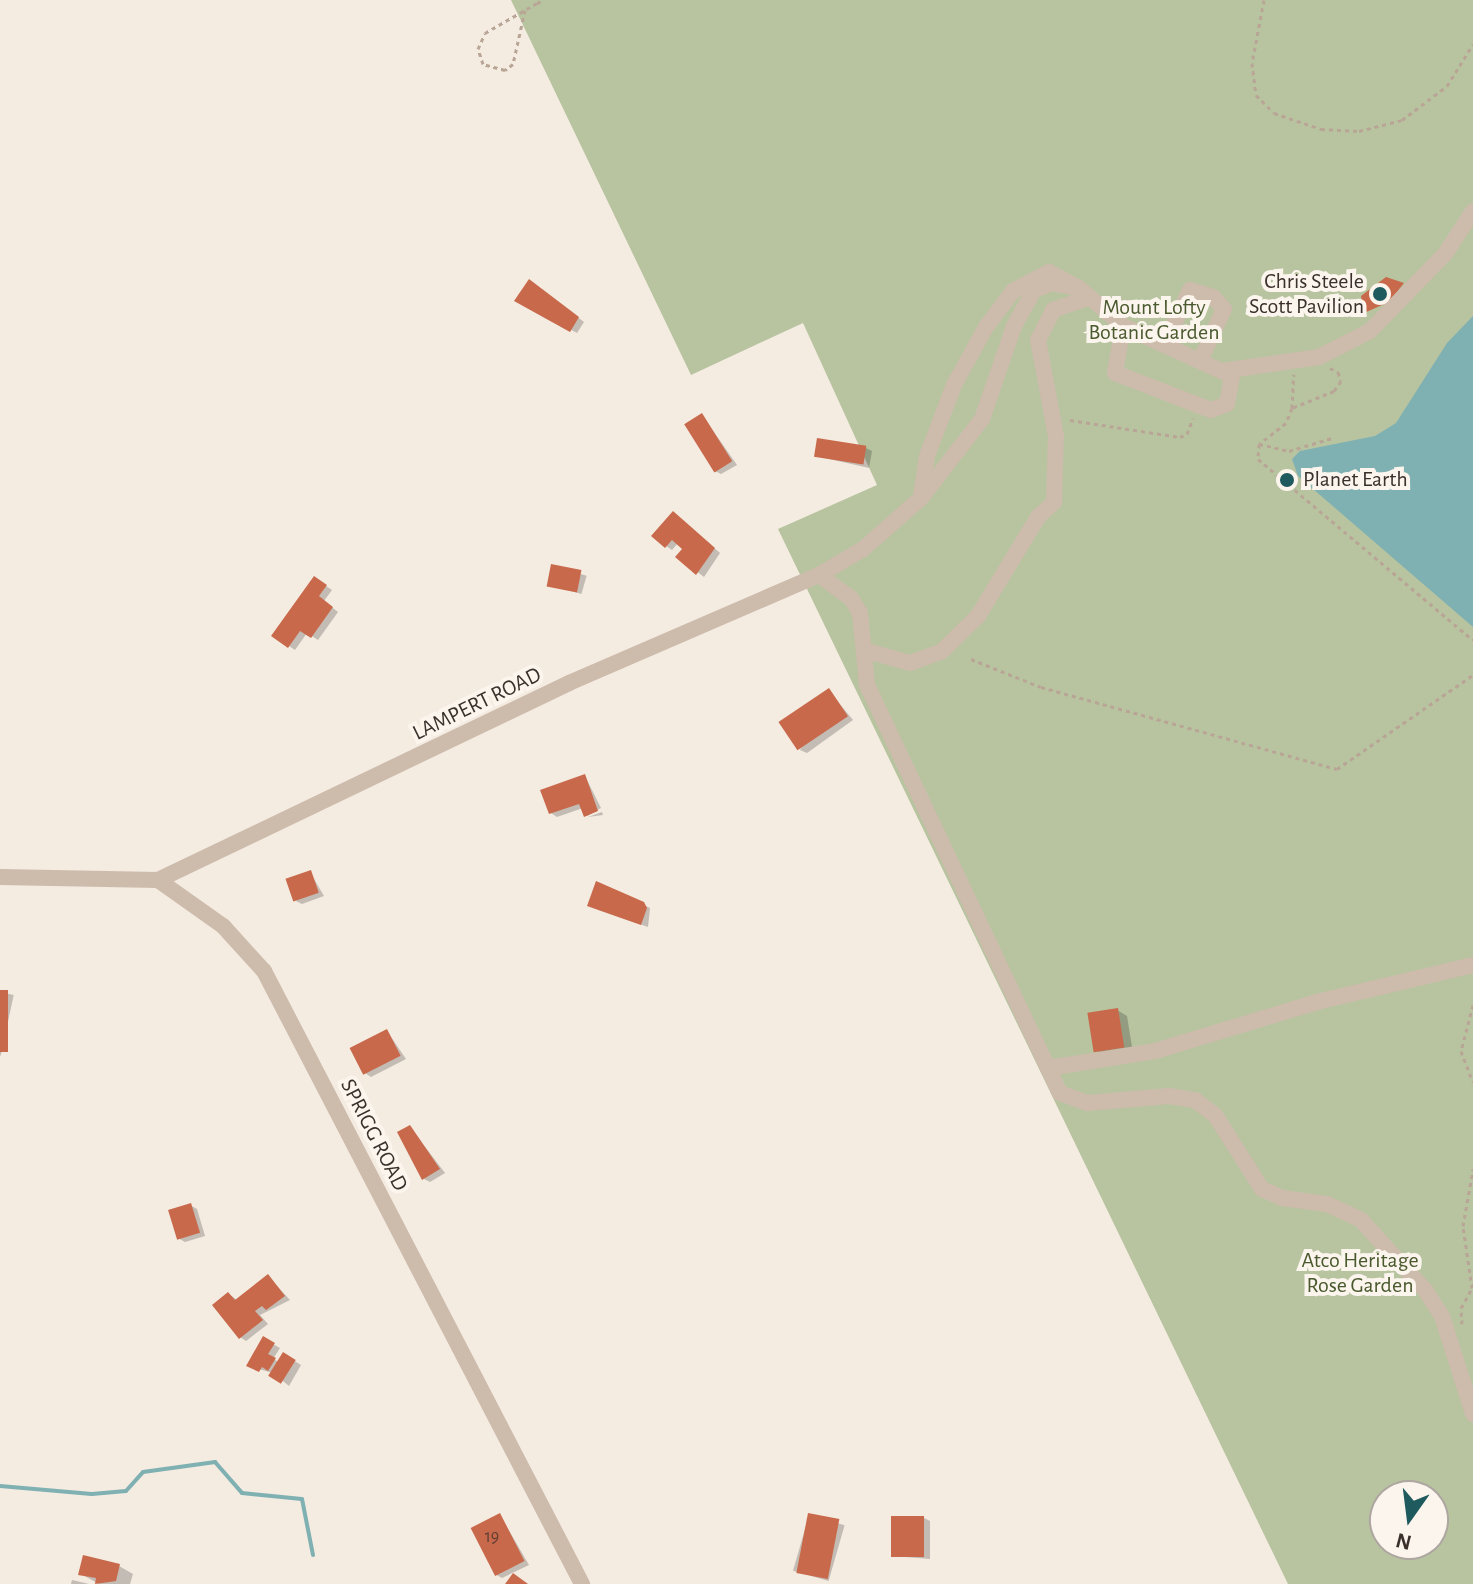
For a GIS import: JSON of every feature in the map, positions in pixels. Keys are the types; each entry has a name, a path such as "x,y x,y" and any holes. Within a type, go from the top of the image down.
{"street":[{"path":"1222,371 1293,363 1334,352 1388,318 1445,254 1473,211"},
{"path":"921,498 927,456 954,385 1001,305 1032,277 1049,272 1084,292 1123,326 1232,376 1227,404 1211,410 1115,373 1123,326"},
{"name":"LAMPERT ROAD","path":"158,880 569,683 819,575 863,549 921,498 988,408 1028,298 1051,283 1084,292"},
{"path":"1164,345 1190,290 1213,297 1224,309 1200,361"},
{"path":"867,651 894,662 926,660 958,639 978,616 1038,517 1054,502 1054,420 1038,352 1041,327 1053,310 1084,292"},
{"path":"819,575 857,605 867,651 867,685 1060,1093 1074,1101 1169,1096 1205,1106 1262,1189 1282,1198 1327,1204 1361,1220 1425,1290 1454,1344 1473,1414"},
{"path":"0,877 158,880"},
{"name":"SPRIGG ROAD","path":"158,880 223,926 264,971 582,1584"},
{"path":"1048,1068 1155,1051 1321,1001 1473,965"}],"path":[{"path":"525,10 513,64 505,70 483,64 478,49 485,33 525,10 544,0"},
{"path":"1264,0 1252,63 1256,95 1274,113 1321,129 1359,131 1402,120 1447,86 1473,44"},
{"path":"1259,444 1286,423 1292,408 1293,363"},
{"path":"1292,408 1334,391 1341,381 1338,372 1320,366"},
{"path":"1054,420 1086,420 1180,437 1187,434 1196,404"},
{"path":"1259,444 1289,451 1332,438"},
{"path":"1259,444 1263,468 1473,640"},
{"path":"971,659 1041,687 1337,769 1473,675"},
{"path":"1473,1005 1461,1051 1473,1082"},
{"path":"1454,1344 1462,1336 1461,1308 1472,1288 1472,1261 1463,1226 1473,1169"}],"green space":[{"name":"Mount Lofty Botanic Garden","path":"511,0 1473,0 1473,1584 1288,1584 778,529 877,485 803,323 691,375"}],"water":[{"path":"1473,316 1473,627 1298,476 1292,459 1300,451 1375,436 1396,423 1447,343"}],"building":[{"name":"Chris Steele Scott Pavilion","path":"1386,277 1404,283 1389,302 1364,313 1361,296"},
{"path":"529,279 579,317 570,332 514,301"},
{"path":"702,413 732,461 714,472 684,424"},
{"path":"817,438 866,446 863,465 814,457"},
{"path":"673,511 715,548 696,575 675,557 682,549 672,540 665,548 651,536"},
{"path":"551,564 581,570 577,592 547,587"},
{"path":"314,576 327,585 319,596 333,607 311,638 300,631 288,648 271,636"},
{"path":"829,688 848,716 797,750 778,722"},
{"path":"585,774 598,811 584,817 579,804 549,814 540,790"},
{"path":"311,870 319,893 293,901 285,879"},
{"path":"596,881 644,902 647,908 641,925 587,906"},
{"path":"0,990 8,990 8,1052 0,1052"},
{"path":"1118,1008 1124,1048 1094,1052 1087,1013"},
{"path":"387,1029 401,1056 363,1075 350,1048"},
{"path":"410,1125 440,1169 422,1180 397,1132"},
{"path":"191,1203 200,1233 177,1240 168,1210"},
{"path":"268,1274 285,1296 266,1310 262,1306 255,1311 263,1320 239,1339 212,1305 228,1292 235,1300"},
{"path":"263,1336 275,1343 268,1354 276,1358 268,1371 262,1367 259,1372 246,1366"},
{"path":"283,1352 296,1360 281,1384 268,1376"},
{"path":"500,1513 525,1561 495,1576 471,1528"},
{"path":"808,1513 839,1519 828,1579 796,1573"},
{"path":"891,1516 924,1516 924,1557 891,1557"},
{"path":"83,1555 120,1564 116,1581 95,1584 96,1578 78,1575"},
{"path":"513,1573 528,1584 505,1584"}],"waterway":[{"path":"0,1486 92,1494 126,1491 143,1472 215,1462 242,1493 302,1499 313,1555"}],"place":[{"name":"Chris Steele Scott Pavilion","path":"1380,294"},
{"name":"Planet Earth","path":"1287,480"}],"park label":[{"name":"Atco Heritage Rose Garden","path":"1360,1272"}]}
